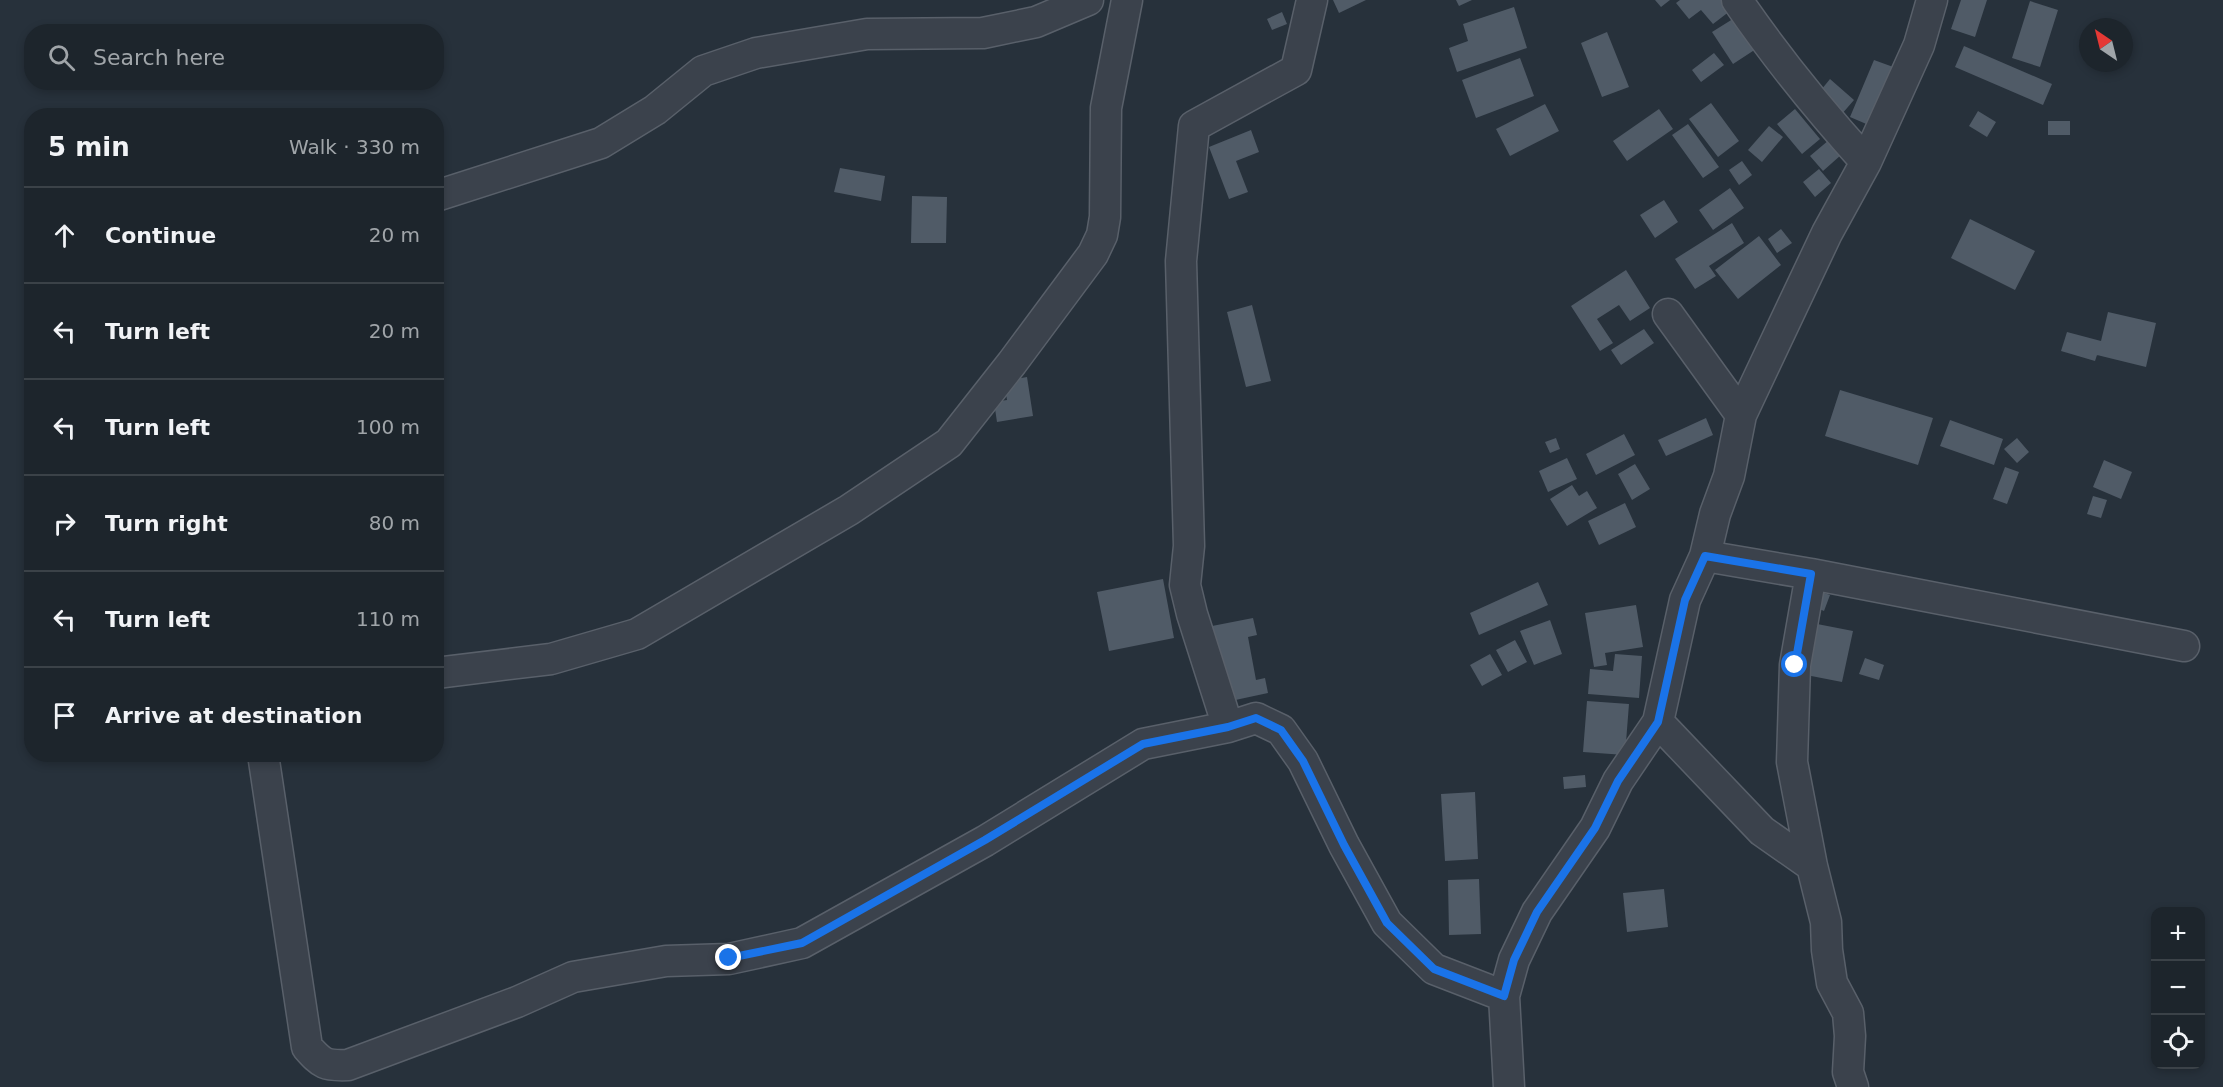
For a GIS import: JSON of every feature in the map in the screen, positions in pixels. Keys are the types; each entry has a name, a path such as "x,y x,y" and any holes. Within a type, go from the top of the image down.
{"street":[{"path":"444,193 601,143 655,110 703,71 756,53 867,34 983,33 1036,22 1088,0"},
{"path":"444,672 551,659 637,634 849,510 949,443 1093,254 1102,235 1105,217 1106,108 1127,0"},
{"path":"1228,727 1185,585 1189,546 1181,261 1194,126 1296,70 1312,0"},
{"path":"1737,0 1796,81 1866,162"},
{"path":"1509,1087 1504,996 1514,960 1537,912 1595,828 1618,781 1658,722 1685,600 1705,556 1715,514 1729,476 1741,415 1827,233 1866,162 1919,45 1932,0"},
{"path":"1668,314 1741,415"},
{"path":"1705,556 1811,574 2184,646"},
{"path":"1811,574 1795,665 1792,762 1812,866 1826,922 1832,983 1848,1013 1850,1036 1848,1072 1853,1087"},
{"path":"264,762 307,1047 319,1061 330,1066 348,1065 517,1002 573,977 666,961 729,958 802,943 985,840 1143,744 1228,727 1256,718 1281,730 1303,761 1344,845 1387,923 1434,969 1504,996"},
{"path":"1658,722 1762,831 1812,866"}],"building":[{"path":"1333,0 1366,0 1339,13"},
{"path":"1456,0 1472,0 1459,6"},
{"path":"1655,0 1670,0 1661,7"},
{"path":"1680,0 1722,0 1730,11 1713,24 1701,10 1689,19 1676,3"},
{"path":"1961,0 1987,0 1975,37 1951,29"},
{"path":"2030,1 2058,10 2040,67 2012,58"},
{"path":"1514,7 1527,48 1457,72 1449,48 1468,41 1463,24"},
{"path":"1282,12 1287,24 1272,30 1267,19"},
{"path":"1736,17 1756,49 1733,64 1712,32"},
{"path":"1607,32 1629,87 1602,97 1581,43"},
{"path":"1964,46 2052,84 2043,105 1955,67"},
{"path":"1714,53 1724,65 1701,82 1692,70"},
{"path":"1520,58 1534,96 1476,118 1462,80"},
{"path":"1874,60 1896,68 1871,126 1850,117"},
{"path":"1830,79 1854,100 1841,115 1817,95"},
{"path":"1711,103 1739,141 1718,157 1689,119"},
{"path":"1545,104 1559,131 1510,156 1496,129"},
{"path":"1659,109 1673,129 1627,161 1613,141"},
{"path":"1795,109 1820,139 1802,154 1777,124"},
{"path":"1978,111 1996,122 1987,137 1969,126"},
{"path":"2048,121 2070,121 2070,135 2048,135"},
{"path":"1688,124 1719,167 1703,178 1672,135"},
{"path":"1769,126 1783,137 1762,162 1748,150"},
{"path":"1251,130 1259,152 1236,161 1248,192 1229,199 1209,147"},
{"path":"1829,140 1841,155 1823,171 1810,156"},
{"path":"1742,161 1752,175 1739,185 1729,170"},
{"path":"840,168 885,176 881,201 834,192"},
{"path":"1819,169 1831,183 1815,197 1803,182"},
{"path":"1730,188 1744,208 1713,230 1699,210"},
{"path":"912,196 947,197 946,243 911,243"},
{"path":"1664,200 1678,222 1655,238 1640,215"},
{"path":"1970,219 2035,251 2015,290 1951,258"},
{"path":"1732,223 1744,243 1709,266 1716,276 1695,289 1675,259"},
{"path":"1781,229 1792,243 1777,253 1768,239"},
{"path":"1759,236 1781,265 1738,299 1715,270"},
{"path":"1626,270 1650,308 1630,321 1619,305 1597,319 1613,343 1600,351 1571,306"},
{"path":"1252,305 1271,381 1246,387 1227,312"},
{"path":"2108,312 2156,323 2146,367 2097,355 2095,361 2061,351 2067,332 2101,341"},
{"path":"1644,329 1654,343 1621,365 1611,350"},
{"path":"1027,377 1033,416 997,422 994,402 1007,400 1004,381"},
{"path":"1840,390 1933,418 1918,465 1825,436"},
{"path":"1706,418 1713,435 1666,456 1658,440"},
{"path":"1950,420 2003,439 1994,465 1940,446"},
{"path":"1624,434 1635,455 1596,475 1586,454"},
{"path":"1556,438 1560,449 1550,453 1545,442"},
{"path":"2017,438 2029,452 2017,463 2004,449"},
{"path":"1567,458 1577,479 1548,492 1539,471"},
{"path":"2104,460 2132,472 2121,499 2093,487"},
{"path":"1635,464 1650,489 1632,500 1618,474"},
{"path":"2005,467 2019,472 2007,504 1993,499"},
{"path":"1572,485 1579,496 1587,491 1597,508 1567,526 1550,499"},
{"path":"2093,496 2107,500 2101,518 2087,514"},
{"path":"1625,503 1636,527 1599,545 1588,521"},
{"path":"1163,579 1174,638 1109,651 1097,592"},
{"path":"1538,582 1548,605 1479,635 1470,613"},
{"path":"1816,590 1830,595 1824,611 1810,605"},
{"path":"1636,605 1643,647 1605,653 1607,665 1594,667 1585,613"},
{"path":"1253,618 1257,635 1248,637 1256,680 1265,678 1268,693 1226,702 1212,626"},
{"path":"1550,620 1562,654 1534,665 1520,631"},
{"path":"1812,623 1853,631 1842,682 1801,674"},
{"path":"1515,640 1527,662 1508,672 1496,650"},
{"path":"1490,654 1502,675 1482,686 1470,665"},
{"path":"1615,654 1642,656 1639,698 1588,694 1590,669 1613,671"},
{"path":"1865,658 1884,665 1879,680 1859,674"},
{"path":"1587,701 1629,704 1625,755 1583,752"},
{"path":"1585,775 1586,787 1564,789 1563,777"},
{"path":"1475,792 1478,859 1445,861 1441,794"},
{"path":"1479,879 1481,934 1449,935 1448,880"},
{"path":"1664,889 1668,927 1627,932 1623,893"}],"route":[{"path":"729,958 802,943 985,840 1143,744 1228,727 1256,718 1281,730 1303,761 1344,845 1387,923 1434,969 1504,996 1514,960 1537,912 1595,828 1618,781 1658,722 1685,600 1705,556 1811,574 1795,665"}]}
